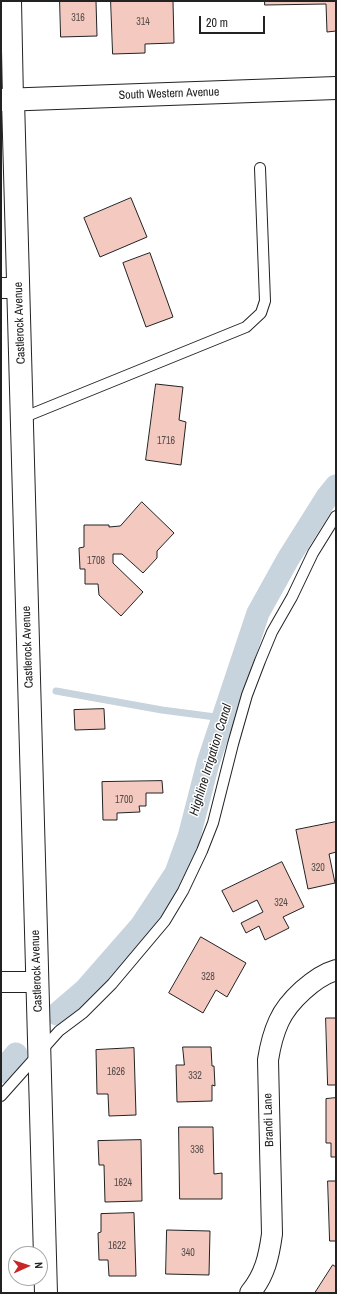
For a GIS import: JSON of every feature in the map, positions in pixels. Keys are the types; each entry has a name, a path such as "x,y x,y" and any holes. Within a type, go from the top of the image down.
{"street":[{"name":"Castlerock Avenue","path":"11,1 7,100 10,288 22,418 46,1293"},
{"name":"South Western Avenue","path":"7,100 336,88"},
{"name":"Brandi Lane","path":"250,1293 266,1268 272,1234 268,1060 271,1041 279,1020 290,1004 302,991 317,979 336,970"},
{"path":"1,982 38,982"}],"lane":[{"path":"22,418 246,327 261,313 265,301 260,168"},
{"path":"1,1096 59,1031 82,1013 112,984 165,921 183,891 202,851 213,823 243,709 260,661 272,632 292,597 313,553 336,516"}],"building":[{"path":"60,1 96,1 97,36 61,37"},
{"path":"111,1 173,1 174,43 145,44 145,53 113,54"},
{"path":"265,1 336,1 336,31 327,32 326,4 265,5"},
{"path":"131,198 147,237 100,257 84,218"},
{"path":"150,253 173,317 146,327 123,263"},
{"path":"156,384 183,387 179,420 186,422 181,465 146,460"},
{"path":"142,502 174,533 157,551 157,558 143,573 122,554 113,554 113,563 143,592 121,616 99,595 98,584 85,584 85,569 80,569 79,548 84,547 84,525 109,525 109,527 120,526"},
{"path":"104,709 105,729 75,730 74,710"},
{"path":"162,781 163,793 146,793 146,806 139,806 140,812 117,813 117,820 103,820 102,782"},
{"path":"336,822 336,852 329,854 335,883 308,889 296,830"},
{"path":"282,862 304,907 283,917 289,928 265,940 259,926 246,933 241,923 263,912 257,900 233,912 222,891"},
{"path":"201,937 246,963 227,997 216,990 203,1013 169,993"},
{"path":"326,1018 336,1018 336,1085 328,1085"},
{"path":"183,1047 211,1047 215,1086 212,1085 212,1101 177,1102 176,1065 184,1065"},
{"path":"134,1048 136,1115 109,1116 108,1094 97,1094 96,1050"},
{"path":"336,1098 336,1157 331,1157 331,1143 326,1143 326,1099"},
{"path":"179,1127 213,1127 214,1174 222,1173 222,1199 180,1199"},
{"path":"141,1140 142,1201 105,1202 104,1165 99,1165 98,1141"},
{"path":"328,1181 336,1181 336,1241 330,1241"},
{"path":"134,1213 136,1276 109,1276 108,1260 99,1260 98,1233 101,1232 101,1214"},
{"path":"167,1230 210,1231 209,1275 166,1274"},
{"path":"333,1265 336,1267 336,1293 315,1293"}],"waterway":[{"name":"Highline Irrigation Canal","path":"57,1014 85,990 141,926 176,873 189,837 208,763 258,613 288,559 327,497 336,486"},
{"path":"56,691 162,710 223,718"},
{"name":"Highline Irrigation Canal","path":"1,1072 16,1054"}]}
